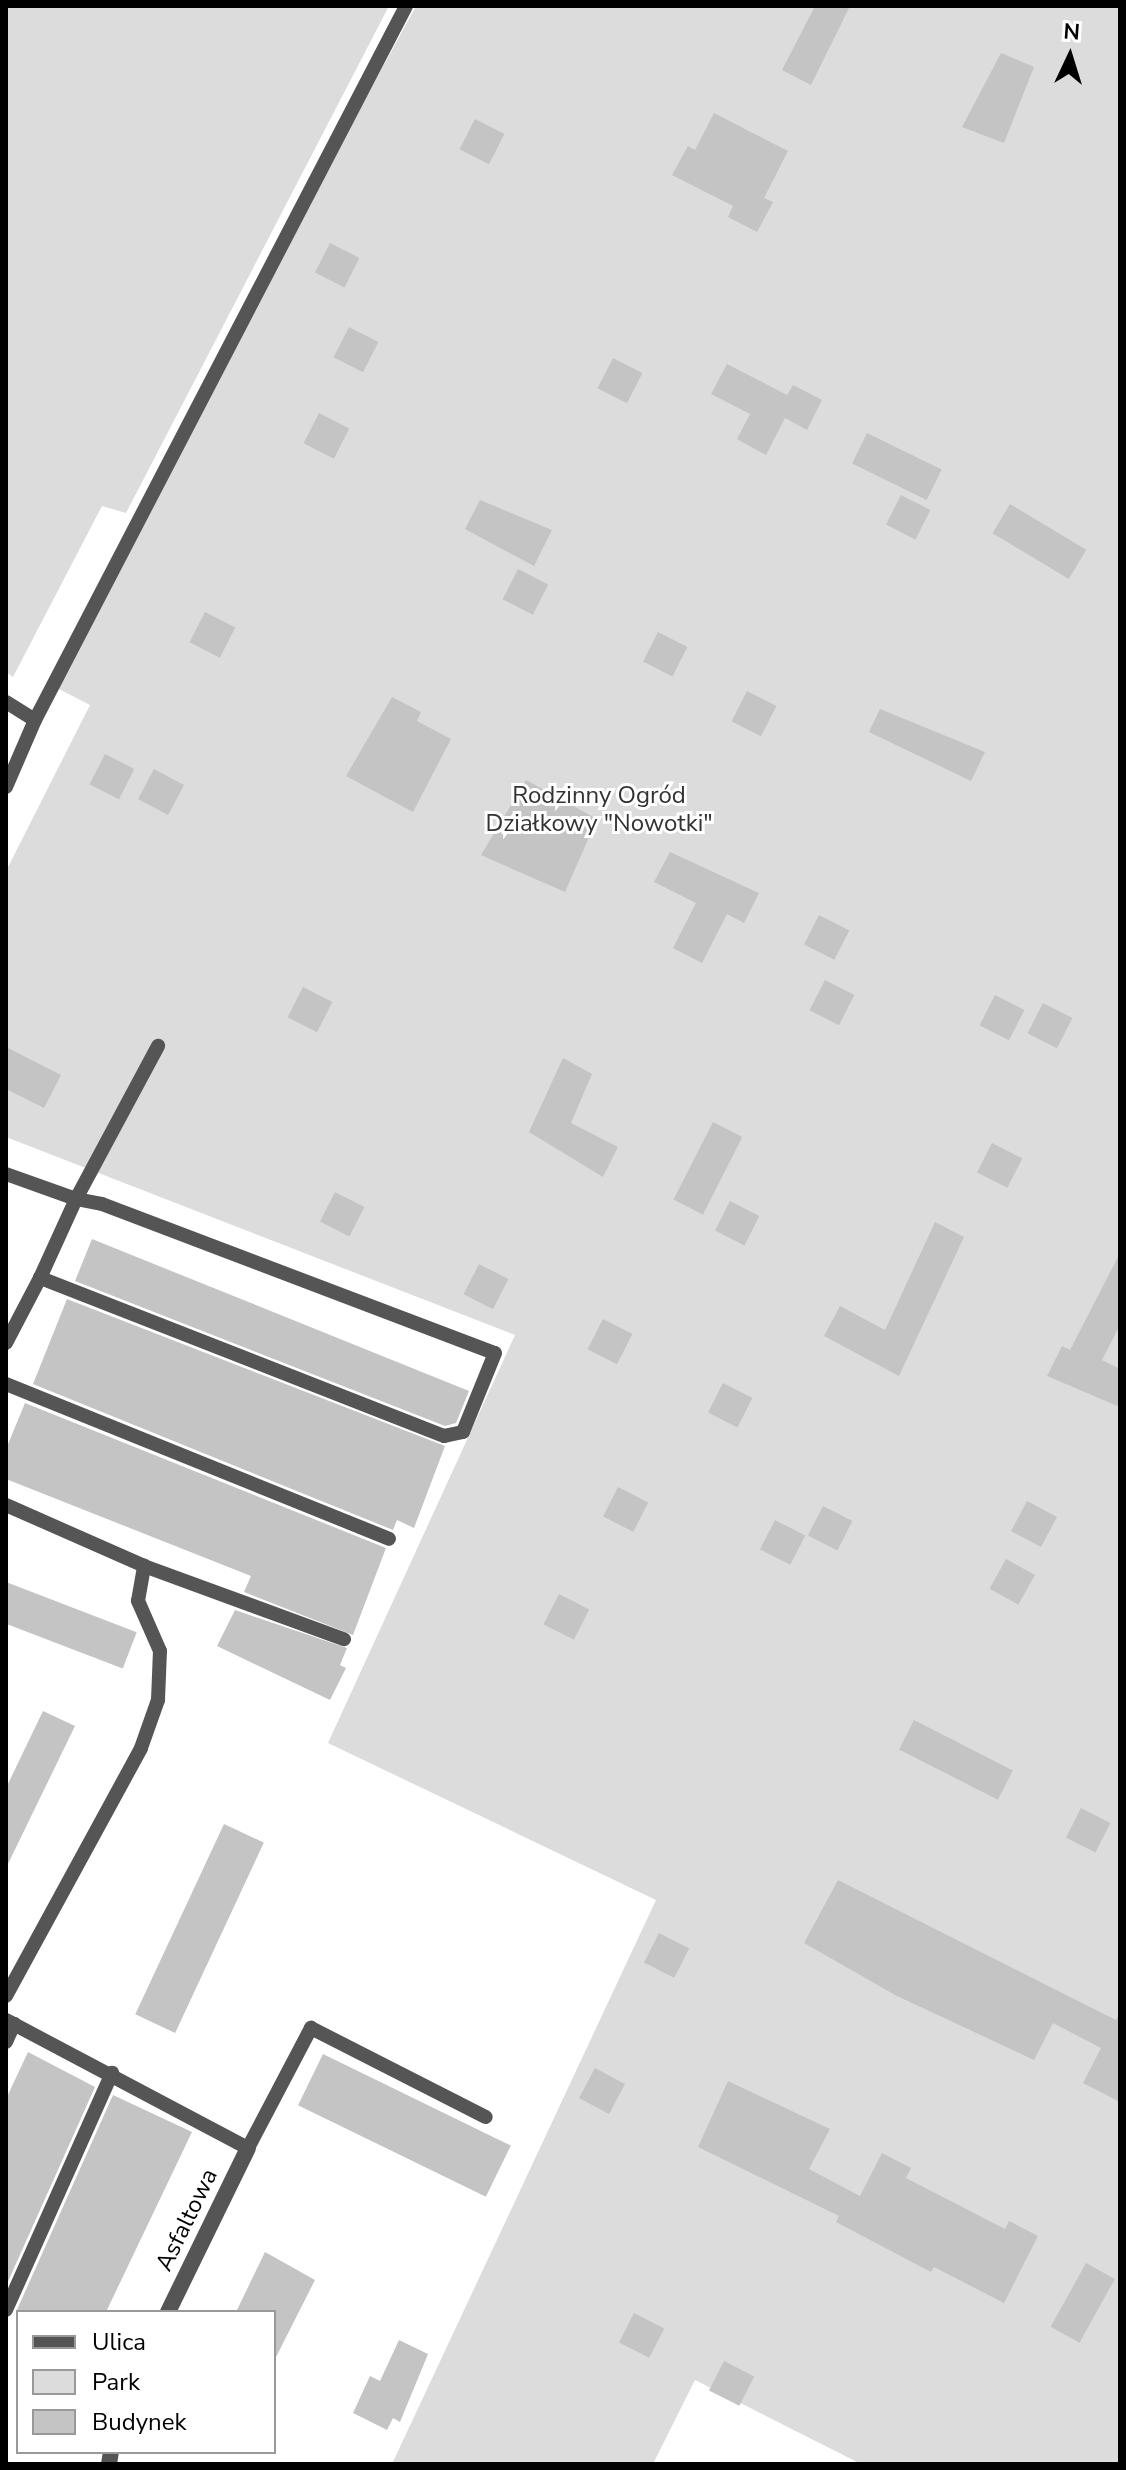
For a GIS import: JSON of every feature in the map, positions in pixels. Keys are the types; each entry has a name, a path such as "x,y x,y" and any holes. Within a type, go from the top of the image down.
{"street":[{"name":"Asfaltowa","path":"169,2310 248,2148"}],"lane":[{"path":"6,787 35,720 406,6"},
{"path":"6,702 35,720"},
{"path":"6,1343 76,1199 158,1046"},
{"path":"6,1174 76,1199 102,1204 495,1353 463,1432 444,1436 40,1278"},
{"path":"6,1384 389,1539"},
{"path":"6,1505 144,1566 344,1639"},
{"path":"6,1996 141,1748 158,1700 160,1651 138,1601 144,1566"},
{"path":"6,2042 10,2022 112,2073 248,2148 311,2028 486,2117"},
{"path":"6,2310 112,2073"}],"green space":[{"path":"6,6 389,6 126,513 102,506 13,677 6,672"},
{"name":"Rodzinny Ogród Działkowy \"Nowotki\"","path":"416,6 1120,6 1120,2464 861,2464 695,2380 653,2464 392,2464 656,1900 328,1743 515,1335 6,1137 6,871 90,705 47,683"}],"building":[{"path":"815,6 850,6 811,85 782,70"},
{"path":"1001,53 1034,67 1004,143 962,127"},
{"path":"714,113 788,151 764,198 773,202 757,232 728,217 733,206 672,175 688,146 695,150"},
{"path":"475,119 504,134 489,164 460,149"},
{"path":"330,243 359,258 344,287 315,272"},
{"path":"349,327 378,342 363,372 334,357"},
{"path":"613,358 642,373 627,403 598,388"},
{"path":"727,364 787,395 793,385 822,400 807,430 785,418 766,455 737,439 750,414 711,394"},
{"path":"319,413 349,428 334,459 304,443"},
{"path":"867,433 942,469 927,500 852,464"},
{"path":"901,495 930,510 915,539 886,524"},
{"path":"480,500 552,530 534,566 465,529"},
{"path":"1010,504 1086,550 1069,579 992,533"},
{"path":"518,569 548,584 533,615 503,599"},
{"path":"205,612 235,627 220,658 190,642"},
{"path":"658,632 687,647 672,676 643,661"},
{"path":"747,691 776,706 761,736 732,721"},
{"path":"392,697 421,712 417,721 451,739 413,812 346,776"},
{"path":"880,709 985,752 971,781 869,732"},
{"path":"105,754 134,769 119,799 90,784"},
{"path":"154,769 184,785 168,815 138,799"},
{"path":"526,780 597,819 565,892 481,855"},
{"path":"670,852 759,893 744,923 727,914 702,963 673,948 696,903 654,882"},
{"path":"819,915 849,930 834,960 804,944"},
{"path":"825,980 854,995 839,1025 810,1010"},
{"path":"303,987 332,1002 317,1032 288,1017"},
{"path":"995,995 1024,1010 1009,1040 980,1025"},
{"path":"1043,1003 1072,1018 1057,1048 1028,1033"},
{"path":"6,1047 61,1075 44,1108 6,1089"},
{"path":"563,1058 592,1074 571,1123 618,1147 603,1177 529,1132"},
{"path":"713,1122 742,1137 703,1214 674,1200"},
{"path":"992,1143 1022,1158 1007,1188 977,1172"},
{"path":"335,1192 364,1207 349,1236 320,1221"},
{"path":"730,1201 759,1216 744,1245 715,1230"},
{"path":"935,1222 964,1237 899,1376 824,1336 840,1306 885,1330"},
{"path":"92,1239 469,1391 456,1423 445,1426 75,1281"},
{"path":"1120,1253 1120,1325 1102,1360 1120,1369 1120,1407 1047,1376 1062,1346 1070,1350"},
{"path":"479,1264 508,1279 493,1309 464,1294"},
{"path":"67,1299 445,1446 414,1528 397,1520 393,1530 33,1384"},
{"path":"603,1319 632,1334 617,1364 588,1349"},
{"path":"723,1383 752,1398 737,1427 708,1412"},
{"path":"25,1403 386,1548 353,1635 244,1592 251,1576 6,1479 6,1449"},
{"path":"618,1487 648,1502 633,1532 603,1516"},
{"path":"1027,1501 1057,1517 1041,1547 1011,1531"},
{"path":"823,1506 852,1521 837,1550 808,1535"},
{"path":"775,1520 805,1535 790,1565 760,1549"},
{"path":"1006,1559 1035,1575 1018,1605 990,1589"},
{"path":"6,1582 137,1632 123,1669 6,1624"},
{"path":"559,1594 589,1609 574,1640 544,1624"},
{"path":"235,1610 347,1648 340,1665 346,1668 330,1700 217,1646"},
{"path":"43,1711 75,1726 6,1868 6,1788"},
{"path":"914,1720 1013,1770 998,1800 899,1749"},
{"path":"1081,1808 1110,1823 1095,1852 1066,1837"},
{"path":"224,1824 264,1843 175,2033 135,2014"},
{"path":"838,1880 1116,2020 1120,2012 1120,2102 1083,2083 1101,2048 1053,2023 1034,2060 895,1995 804,1943"},
{"path":"659,1933 689,1948 674,1978 644,1962"},
{"path":"28,2052 95,2087 6,2286 6,2099"},
{"path":"323,2054 511,2146 486,2197 298,2105"},
{"path":"595,2068 625,2084 609,2114 579,2098"},
{"path":"728,2081 830,2129 809,2169 860,2196 882,2153 911,2168 906,2178 1005,2229 1009,2221 1038,2236 1004,2303 934,2267 931,2272 836,2222 839,2216 698,2147"},
{"path":"113,2095 192,2132 107,2310 17,2310"},
{"path":"265,2252 315,2280 276,2357 276,2310 237,2310"},
{"path":"1086,2263 1115,2279 1079,2343 1051,2327"},
{"path":"634,2313 664,2328 649,2358 619,2342"},
{"path":"399,2340 428,2354 400,2422 393,2418 387,2430 353,2413 370,2376 380,2381"},
{"path":"724,2361 754,2376 739,2406 709,2390"}]}
